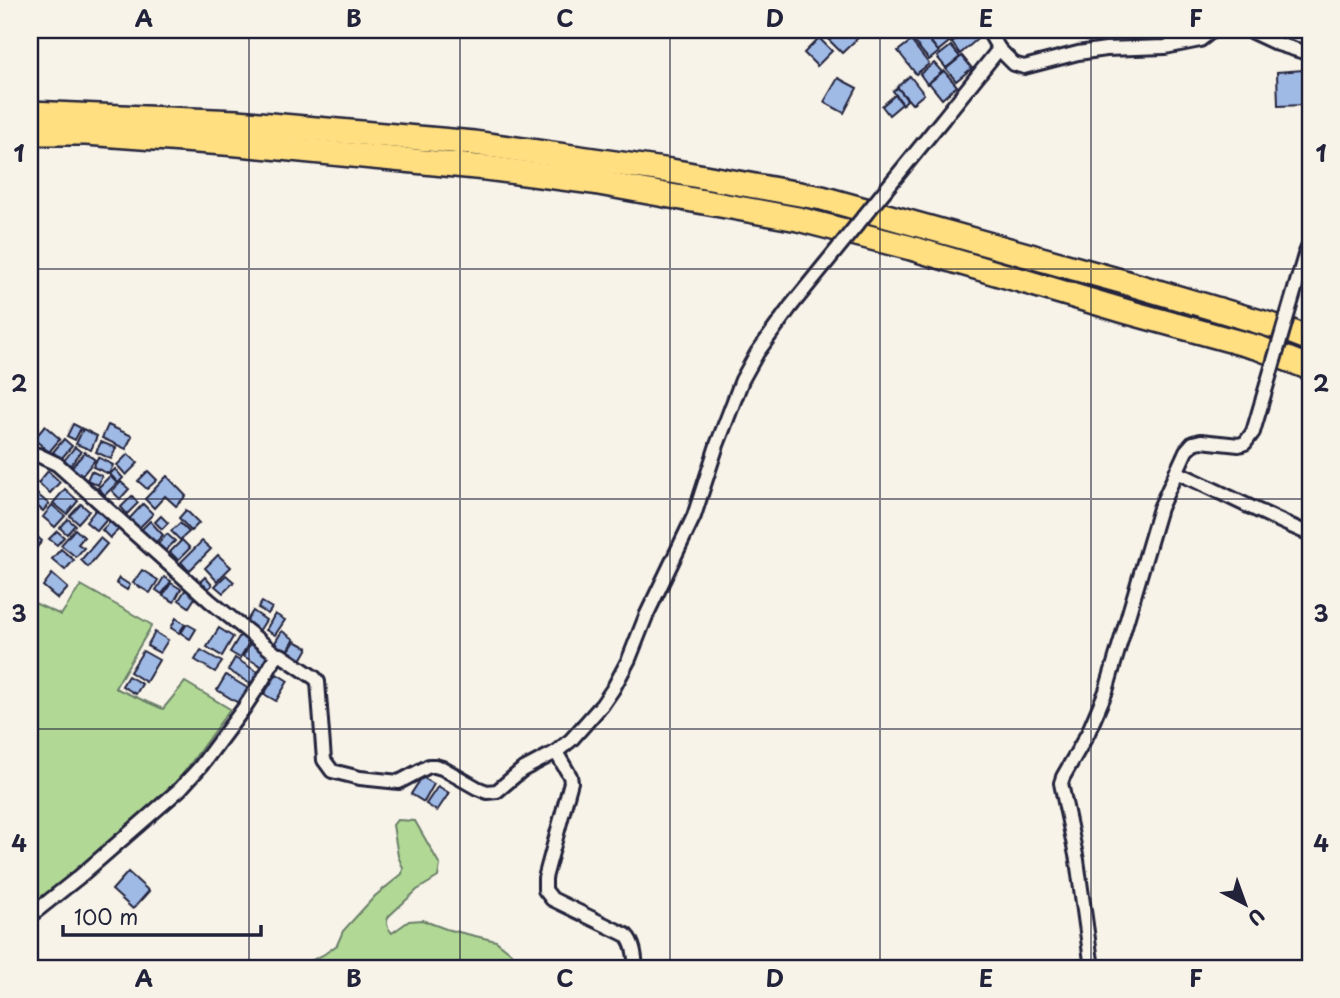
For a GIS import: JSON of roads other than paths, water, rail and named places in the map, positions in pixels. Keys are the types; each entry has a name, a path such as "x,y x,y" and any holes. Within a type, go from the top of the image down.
{"highway":[{"path":"30,113 237,122 474,143 671,171 822,198 1124,282 1310,339"},
{"path":"30,133 86,133 238,144 486,168 593,182 798,219 911,248 1259,348 1310,368"}],"street":[{"path":"988,30 999,49 1014,64 1024,67 1106,49 1165,47 1200,40 1213,30"},
{"path":"1248,30 1278,44 1310,54"},
{"path":"30,454 57,464 210,601 276,655 281,655 315,678 318,682 324,760 332,771 360,778 399,782 429,766 435,766 477,788 497,791 522,770 556,752 571,740 613,689 694,516 742,380 757,354 791,306 999,49"},
{"path":"1092,968 1077,860 1061,783 1088,733 1106,691 1160,508 1186,451 1200,441 1239,445 1245,443 1254,432 1307,249"},
{"path":"1176,472 1310,534"},
{"path":"30,916 180,789 244,708 276,655"},
{"path":"556,752 571,782 545,878 545,890 552,899 626,935 630,939 636,968"}]}
